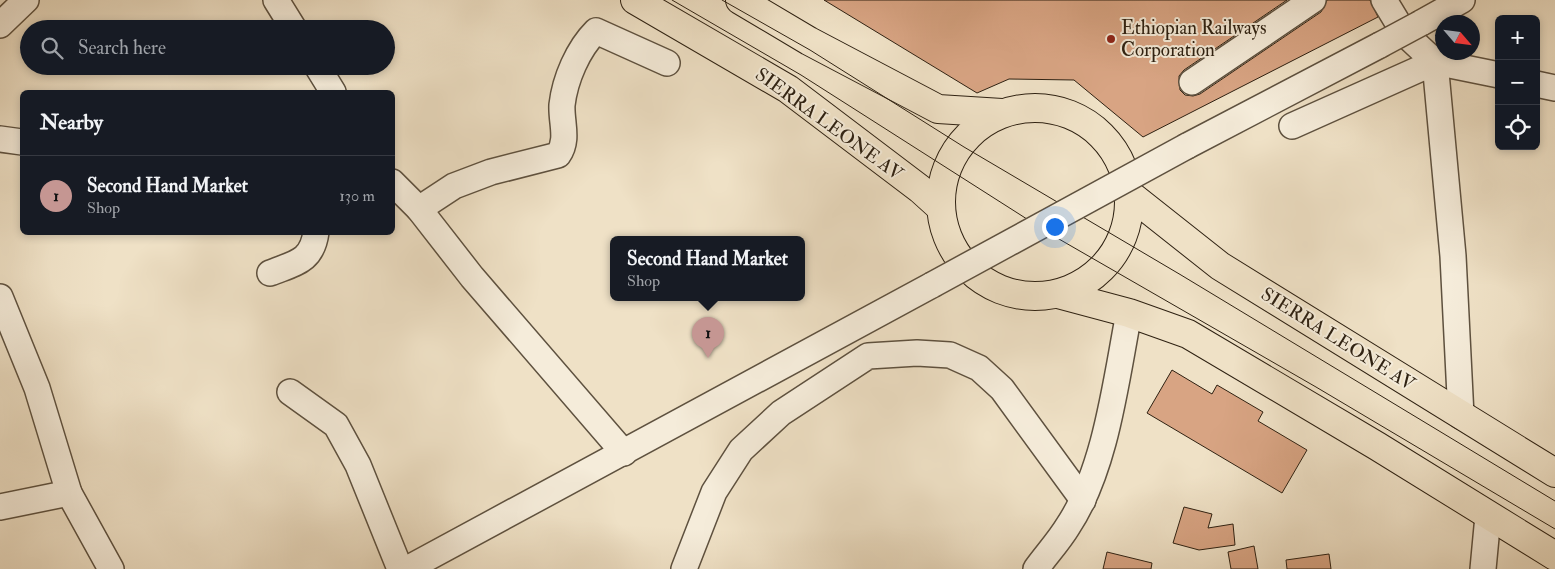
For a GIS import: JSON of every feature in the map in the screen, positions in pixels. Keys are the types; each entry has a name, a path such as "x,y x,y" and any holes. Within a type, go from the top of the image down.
{"main road":[{"name":"SIERRA LEONE AV","path":"635,0 788,89 920,189 941,208"},
{"path":"740,0 809,41 938,109 1002,114 1036,107 1070,114 1100,132 1120,160 1129,194 1126,227 1112,257 1088,280 1058,294"},
{"path":"1002,114 976,129 956,151 944,178 941,208 952,248 979,279 1017,295 1058,294 1130,313 1188,334 1377,446 1555,556"},
{"name":"SIERRA LEONE AV","path":"1129,194 1220,266 1555,474"}],"street":[{"path":"0,25 26,0"},
{"path":"276,0 288,20"},
{"path":"1192,82 1313,0"},
{"path":"1384,0 1404,33 1435,62 1495,75"},
{"path":"407,569 1187,146 1462,0"},
{"path":"419,209 454,186 491,172 529,164 558,154 564,147 562,105 568,80 585,42 596,30 667,63"},
{"path":"1292,126 1435,62"},
{"path":"1435,62 1453,256 1461,416"},
{"path":"323,75 332,90"},
{"path":"1540,85 1555,88"},
{"path":"0,139 20,142"},
{"path":"395,185 419,209 472,277 624,453"},
{"path":"270,273 307,257 312,250 315,235"},
{"path":"0,298 37,388 69,493 111,569"},
{"path":"1036,569 1069,526 1082,500 1102,447 1130,313"},
{"path":"684,569 714,492 741,450 781,413 868,356 917,353 950,355 978,368 1002,389 1082,500"},
{"path":"290,392 336,425 358,466 400,569"},
{"path":"0,507 69,493"},
{"path":"1483,569 1488,516"}],"building":[{"name":"Ethiopian Railways Corporation","path":"824,0 1287,0 1184,70 1179,76 1180,90 1185,95 1193,96 1200,94 1321,12 1327,0 1370,0 1378,17 1143,137 1074,80 1009,79 977,93"},
{"path":"1172,370 1212,394 1217,385 1263,412 1258,421 1307,450 1282,493 1147,413"},
{"path":"1184,507 1212,514 1208,528 1233,524 1235,545 1199,550 1173,543"},
{"path":"1254,546 1258,569 1231,569 1228,552"},
{"path":"1107,552 1152,563 1151,569 1103,569"},
{"path":"1329,554 1331,569 1287,569 1286,560"}],"tram line":[{"path":"672,0 801,75 1052,235 1316,387 1555,529"},
{"path":"722,0 810,50 964,147 1181,275 1555,501"}],"place":[{"name":"Ethiopian Railways Corporation","path":"1111,39"},
{"name":"Second Hand Market","path":"708,358"}]}
